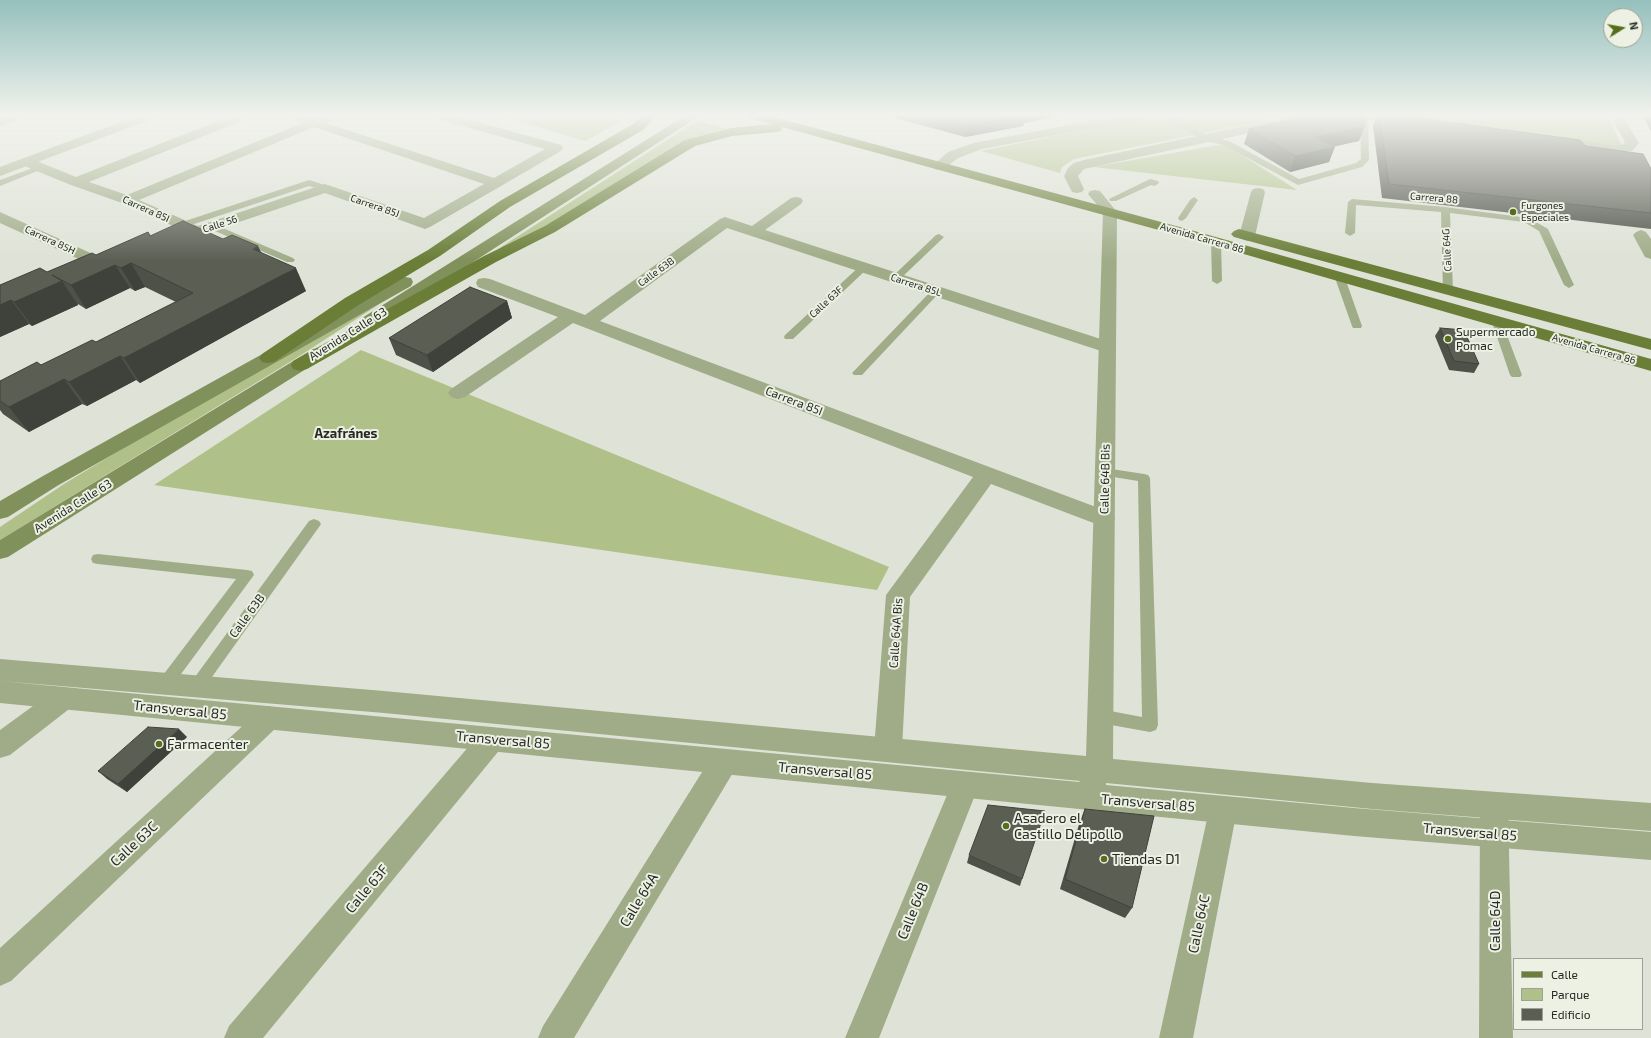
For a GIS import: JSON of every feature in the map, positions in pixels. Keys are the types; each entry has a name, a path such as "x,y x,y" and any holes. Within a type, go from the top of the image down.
{"main road":[{"path":"268,358 351,302 434,253 505,204 575,163"},
{"name":"Avenida Calle 63","path":"0,551 300,365 601,163"},
{"name":"Avenida Calle 63","path":"0,511 268,358 389,291 488,239 614,163"},
{"path":"300,365 490,259 550,229 657,163"},
{"name":"Avenida Carrera 86","path":"929,163 1112,206 1182,218 1651,345"},
{"name":"Avenida Carrera 86","path":"1063,185 1095,194 1112,206 1216,242 1651,365"}],"street":[{"path":"0,172 38,163"},
{"path":"76,182 123,163"},
{"path":"126,200 215,163"},
{"path":"439,163 496,182 529,163"},
{"path":"1077,189 1071,176 1073,171 1079,166 1088,163"},
{"name":"Carrera 85I","path":"34,165 126,200 182,225 204,229"},
{"name":"Carrera 85J","path":"325,188 425,224 496,182"},
{"name":"Calle 56","path":"160,244 325,188"},
{"path":"1247,236 1258,192"},
{"path":"754,231 796,201"},
{"name":"Calle 64B Bis","path":"1099,769 1107,347 1112,206"},
{"name":"Carrera 85H","path":"0,217 100,263"},
{"name":"Carrera 85L","path":"725,222 1107,347"},
{"name":"Calle 63B","path":"458,393 579,319 725,222"},
{"path":"1641,235 1651,254"},
{"path":"79,270 115,258"},
{"name":"Carrera 85I","path":"484,283 1104,519"},
{"name":"Calle 64A Bis","path":"888,749 898,595 987,474"},
{"name":"Transversal 85","path":"0,670 197,686 888,749 1372,796 1651,846"},
{"name":"Calle 63B","path":"180,710 197,686"},
{"name":"Transversal 85","path":"0,692 1354,822 1651,816"},
{"path":"0,746 64,698"},
{"name":"Calle 63C","path":"0,970 269,718"},
{"name":"Calle 63F","path":"241,1038 492,739"},
{"name":"Calle 64A","path":"555,1038 724,762"},
{"path":"919,780 965,776 1074,787 1085,786 1093,781 1099,769"},
{"name":"Calle 64B","path":"862,1038 964,785"},
{"name":"Calle 64C","path":"1176,1038 1222,810"},
{"name":"Calle 64D","path":"1494,819 1496,1038"}],"lane":[{"path":"1264,163 1298,182 1361,163"},
{"path":"0,183 34,165"},
{"path":"1112,206 1150,182 1155,183"},
{"path":"182,225 309,183 325,188"},
{"path":"1182,218 1194,200"},
{"name":"Carrera 88","path":"1350,233 1352,202 1445,210 1526,220 1543,229 1569,285"},
{"name":"Calle 64G","path":"1445,210 1448,291"},
{"path":"204,229 290,260"},
{"path":"896,278 939,237"},
{"path":"1216,242 1217,281"},
{"name":"Calle 63F","path":"789,337 864,267"},
{"path":"1340,278 1357,326"},
{"path":"858,372 936,291"},
{"path":"1497,322 1516,375"},
{"path":"1100,716 1150,725 1144,478 1105,472"},
{"name":"Calle 63B","path":"197,686 314,524"},
{"path":"98,558 247,575 165,684"}],"green space":[{"path":"631,163 649,163 539,230 512,244 498,249"},
{"path":"1026,163 1067,163 1062,167 1060,173"},
{"path":"1113,163 1255,163 1297,190 1093,167"},
{"path":"381,303 298,357 0,540 0,527 64,484 163,424"},
{"path":"361,350 889,567 877,590 154,485"}],"building":[{"path":"1386,163 1648,163 1651,169 1651,213 1389,184"},
{"path":"183,221 223,239 232,235 258,246 253,249 296,268 124,358 120,356 69,382 64,379 9,407 0,401 0,381 37,362 41,365 92,340 96,342 193,293 131,263 121,268 115,265 71,285 52,275 62,281 14,302 11,300 0,305 0,285 40,268 47,272 92,253 96,255 148,232 150,236"},
{"path":"470,287 507,301 427,355 389,338"},
{"path":"1440,328 1464,330 1479,364 1454,361"},
{"path":"148,727 179,729 118,784 98,771"},
{"path":"988,805 1045,811 1022,879 969,855"},
{"name":"Tiendas D1","path":"1085,809 1154,816 1132,908 1065,879"}],"place":[{"name":"Furgones Especiales","path":"1513,212"},
{"name":"Supermercado Pomac","path":"1448,339"},
{"name":"Farmacenter","path":"159,744"},
{"name":"Asadero el Castillo Delipollo","path":"1006,826"},
{"name":"Tiendas D1","path":"1104,859"}],"district":[{"name":"Azafránes","path":"346,434"}]}
